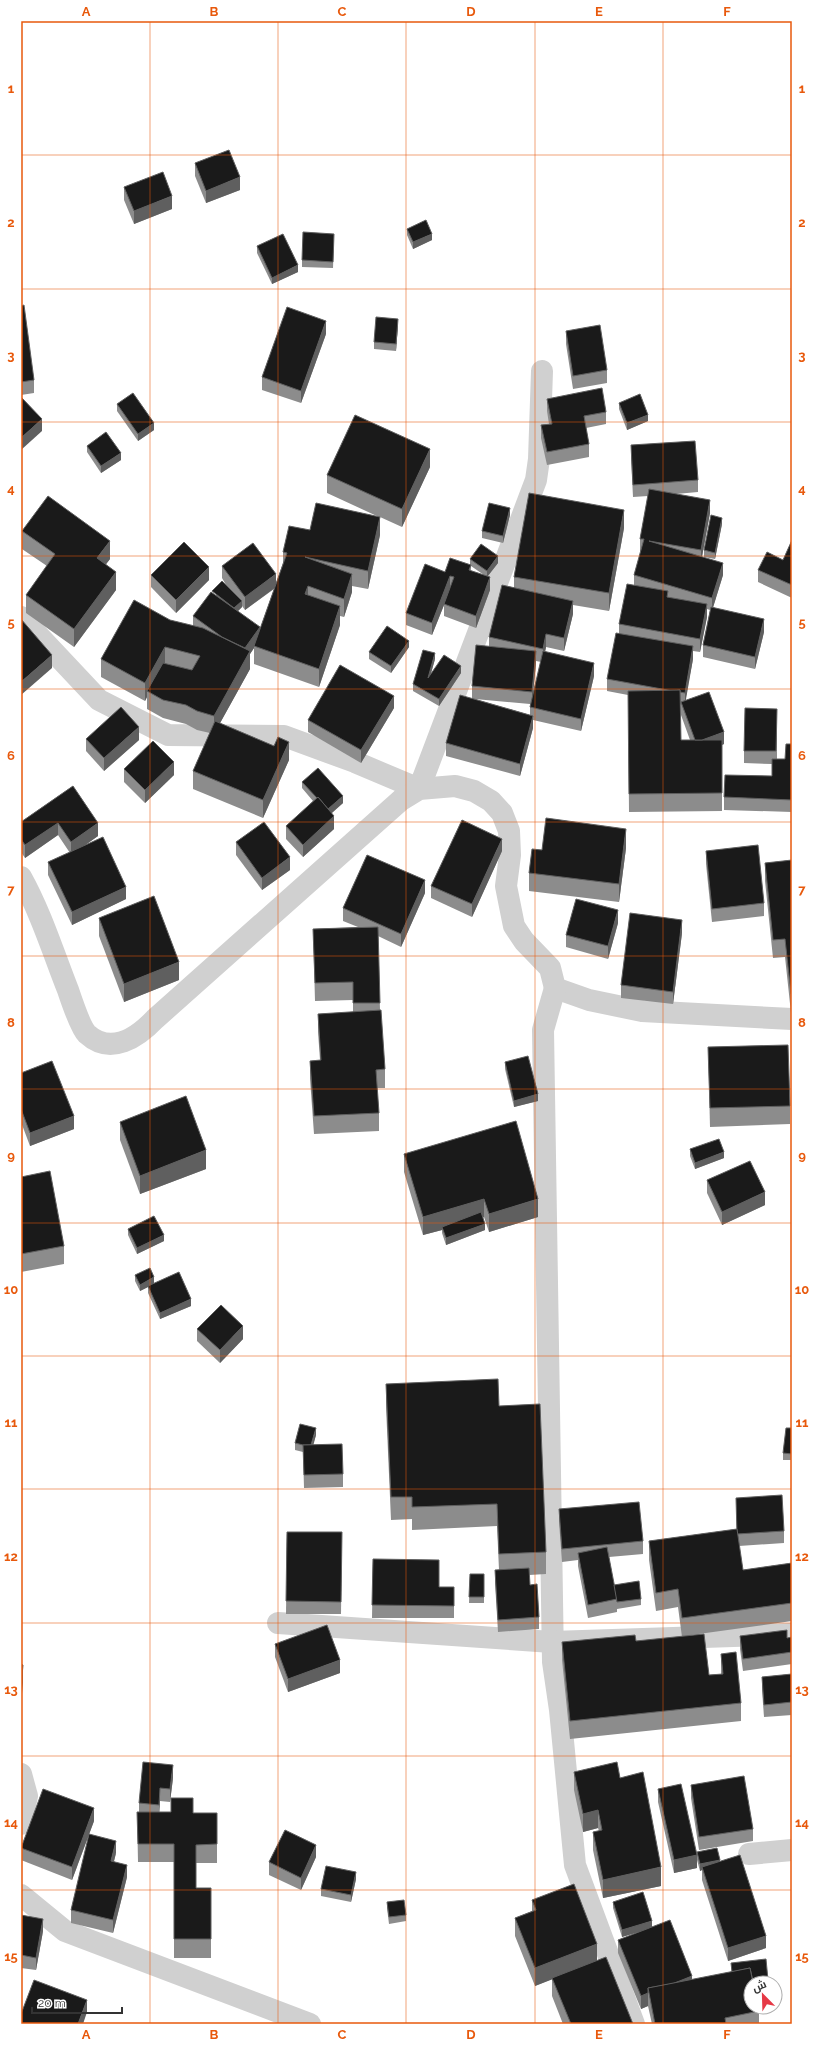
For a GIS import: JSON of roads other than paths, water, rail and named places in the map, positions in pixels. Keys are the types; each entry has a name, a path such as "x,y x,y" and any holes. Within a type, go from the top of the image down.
{"street":[{"path":"419,789 536,480 539,459 542,371"},
{"path":"21,617 100,700 168,736 284,736 355,762 419,789"},
{"path":"21,877 27,908 42,921 73,1005 87,1034 100,1042 112,1044 127,1042 143,1032 155,1019 401,800 419,789 455,786 474,791 491,801 502,813 509,831 510,855 506,886 514,926 528,946 550,968 555,988 543,1030 552,1642 560,1710 574,1865 634,2024"},
{"path":"555,988 588,1000 642,1011 792,1019"},
{"path":"278,1623 552,1642 792,1634"},
{"path":"21,1774 27,1796 21,1824"},
{"path":"749,1854 792,1850"},
{"path":"21,1895 65,1931 310,2024"}]}
